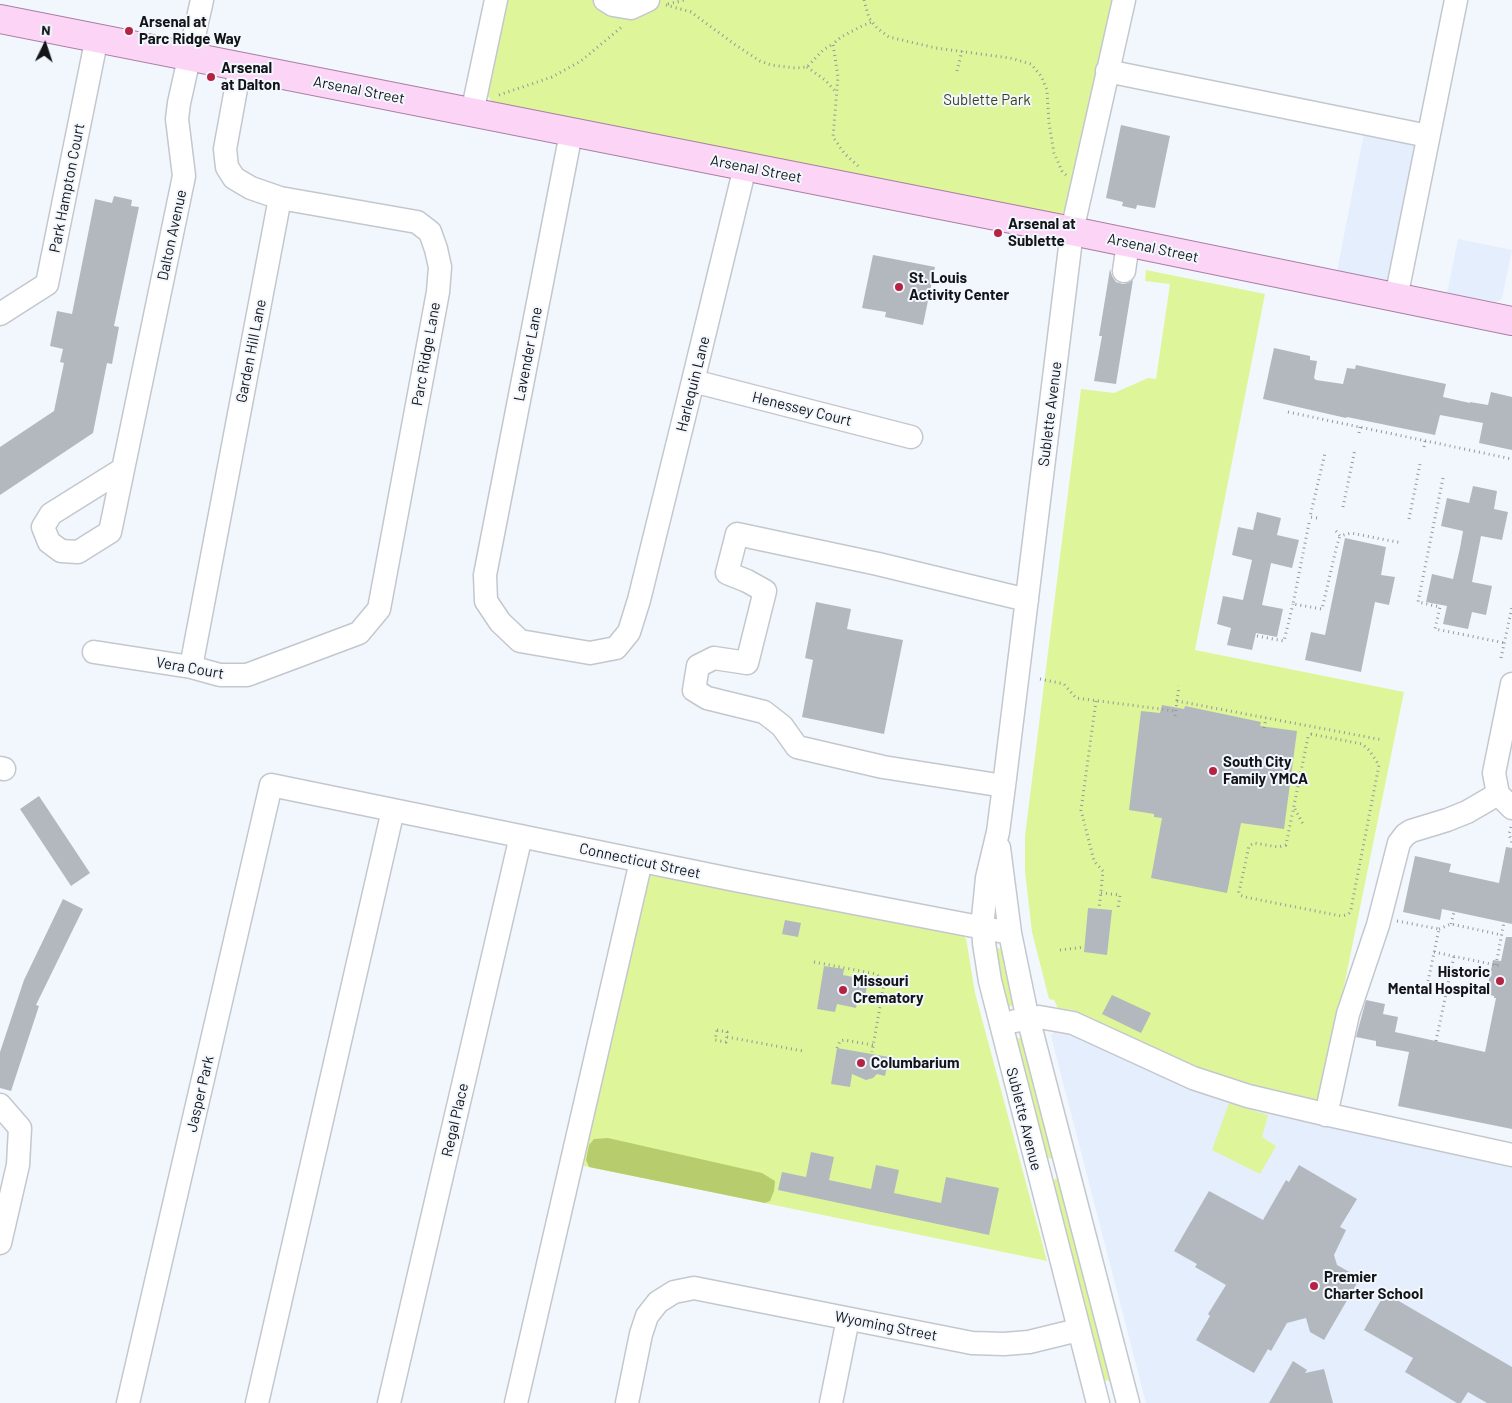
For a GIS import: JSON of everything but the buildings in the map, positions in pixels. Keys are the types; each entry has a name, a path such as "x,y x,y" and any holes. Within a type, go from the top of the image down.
{"main road":[{"name":"Arsenal Street","path":"0,19 1072,231 1512,321"}],"street":[{"name":"Dalton Avenue","path":"123,469 184,176 177,119 188,56 202,0"},
{"path":"472,113 496,0"},
{"path":"605,0 613,5 631,8 648,0"},
{"name":"Sublette Avenue","path":"1098,1403 1000,1024 990,980 983,927 987,878 998,832 1004,786 1072,231 1124,0"},
{"path":"1396,298 1456,0"},
{"name":"Park Hampton Court","path":"0,314 47,284 97,37"},
{"path":"240,67 225,149 227,168 234,178 251,188 280,198"},
{"path":"1108,71 1428,136"},
{"name":"Lavender Lane","path":"571,132 485,576 486,601 500,622 520,641 590,653 616,648 629,632 639,600"},
{"name":"Harlequin Lane","path":"639,600 694,381 744,167"},
{"name":"Parc Ridge Lane","path":"280,198 418,222 430,232 440,267 438,292 379,609 366,625"},
{"name":"Garden Hill Lane","path":"191,666 280,198"},
{"path":"1124,271 1128,243"},
{"name":"Henessey Court","path":"694,381 910,437"},
{"path":"1004,786 884,767 798,747 782,726 764,712 707,698 694,690 698,666 714,658 747,663 764,591 747,581 727,573 737,534 878,564 1027,600"},
{"name":"Vera Court","path":"94,652 191,666 220,675 247,675 357,634 366,625"},
{"path":"1326,1115 1348,1014 1378,925 1398,843 1405,835 1412,831 1505,801 1494,773 1512,684"},
{"name":"Connecticut Street","path":"271,785 641,861 1010,933"},
{"name":"Jasper Park","path":"128,1403 271,785"},
{"path":"257,1403 392,810"},
{"name":"Sublette Avenue","path":"998,832 1010,933 1028,1018 1128,1403"},
{"name":"Regal Place","path":"389,1403 521,836"},
{"path":"516,1403 641,861"},
{"path":"1000,1024 1028,1018 1050,1018 1073,1023 1193,1078 1248,1096 1326,1115 1512,1155"},
{"path":"0,1106 20,1128 18,1165 0,1243"},
{"name":"Wyoming Street","path":"627,1403 641,1334 647,1316 658,1302 674,1292 694,1288 972,1343 1029,1342 1078,1330"},
{"path":"831,1403 848,1319"}],"path":[{"path":"685,0 665,5 691,12 760,61 771,65 795,68 807,67 825,80 838,93"},
{"path":"864,0 866,11 872,22 894,39 936,48 1010,58 1031,64 1041,76 1047,90 1048,123 1054,153 1062,171 1066,175"},
{"path":"807,67 823,50 834,44 841,37 872,22"},
{"path":"500,95 552,77 581,61 624,25"},
{"path":"834,44 838,93 833,137 844,153 862,171"},
{"path":"957,71 962,51"},
{"path":"1288,412 1512,459"},
{"path":"1359,433 1360,428"},
{"path":"1424,446 1425,441"},
{"path":"1343,507 1356,449"},
{"path":"1317,518 1310,517 1325,453"},
{"path":"1409,519 1420,464"},
{"path":"1443,478 1418,602 1440,607 1435,629 1505,643"},
{"path":"1257,636 1284,641 1309,523"},
{"path":"1336,531 1340,536"},
{"path":"1340,536 1351,533 1402,543"},
{"path":"1292,604 1322,609 1336,545 1340,536"},
{"path":"1501,658 1512,607"},
{"path":"1040,679 1064,684 1076,698 1176,711"},
{"path":"1175,716 1179,686"},
{"path":"1096,701 1081,810 1094,861 1103,871 1099,909"},
{"path":"1177,701 1383,740"},
{"path":"1264,728 1266,718"},
{"path":"1311,734 1362,744 1369,750 1378,765 1349,913 1341,916 1240,895 1249,846 1254,843 1278,847 1286,845 1308,737 1313,727"},
{"path":"1294,808 1303,824"},
{"path":"1512,824 1510,834 1512,843"},
{"path":"1284,826 1290,827"},
{"path":"1101,893 1120,895 1118,908"},
{"path":"1451,924 1454,912"},
{"path":"1393,919 1439,930 1451,924 1502,935"},
{"path":"1434,952 1498,965 1504,922"},
{"path":"1425,996 1439,930"},
{"path":"1060,950 1084,947"},
{"path":"1436,1041 1454,956"},
{"path":"814,962 876,974 883,980 882,998 872,1052"},
{"path":"866,995 882,998"},
{"path":"717,1030 727,1032 726,1037 726,1042 715,1040 717,1030"},
{"path":"726,1037 803,1051"},
{"path":"837,1048 840,1040 873,1045"}],"shaded area":[{"path":"1365,128 1424,140 1395,282 1337,271"},
{"path":"1458,239 1512,250 1502,298 1499,301 1495,302 1447,293"},
{"name":"Premier Charter School","path":"1061,1028 1243,1105 1297,1120 1440,1150 1441,1152 1512,1168 1512,1403 1146,1403 1051,1036 1056,1029"}],"green space":[{"name":"Sublette Park","path":"508,0 1113,0 1064,212 1061,215 493,103 487,95 487,91"},
{"path":"1146,270 1265,294 1195,650 1404,692 1320,1104 1226,1079 1181,1061 1073,1010 1058,1008 1054,1000 1049,999 1032,932 1025,871 1025,836 1081,389 1114,393 1148,378 1156,379 1170,284 1145,281"},
{"path":"646,870 961,933 966,939 975,993 1047,1261 579,1165"},
{"path":"998,948 1004,953 1015,1004 1013,1006 1005,1006 993,949"},
{"path":"1025,1038 1055,1156 1052,1159 1044,1157 1015,1039"},
{"path":"1229,1103 1268,1115 1262,1137 1276,1146 1260,1174 1212,1150"},
{"path":"608,1138 762,1173 775,1181 774,1191 770,1201 765,1203 589,1167 586,1160 589,1145 594,1139"},
{"path":"1060,1178 1111,1381 1103,1380 1051,1182"}],"place":[{"name":"Arsenal at Parc Ridge Way","path":"129,31"},
{"name":"Arsenal at Dalton","path":"211,77"},
{"name":"Arsenal at Sublette","path":"998,233"},
{"name":"St. Louis Activity Center","path":"899,287"},
{"name":"South City Family YMCA","path":"1213,771"},
{"name":"Historic Mental Hospital","path":"1500,981"},
{"name":"Missouri Crematory","path":"843,990"},
{"name":"Columbarium","path":"861,1063"},
{"name":"Premier Charter School","path":"1314,1286"}]}
